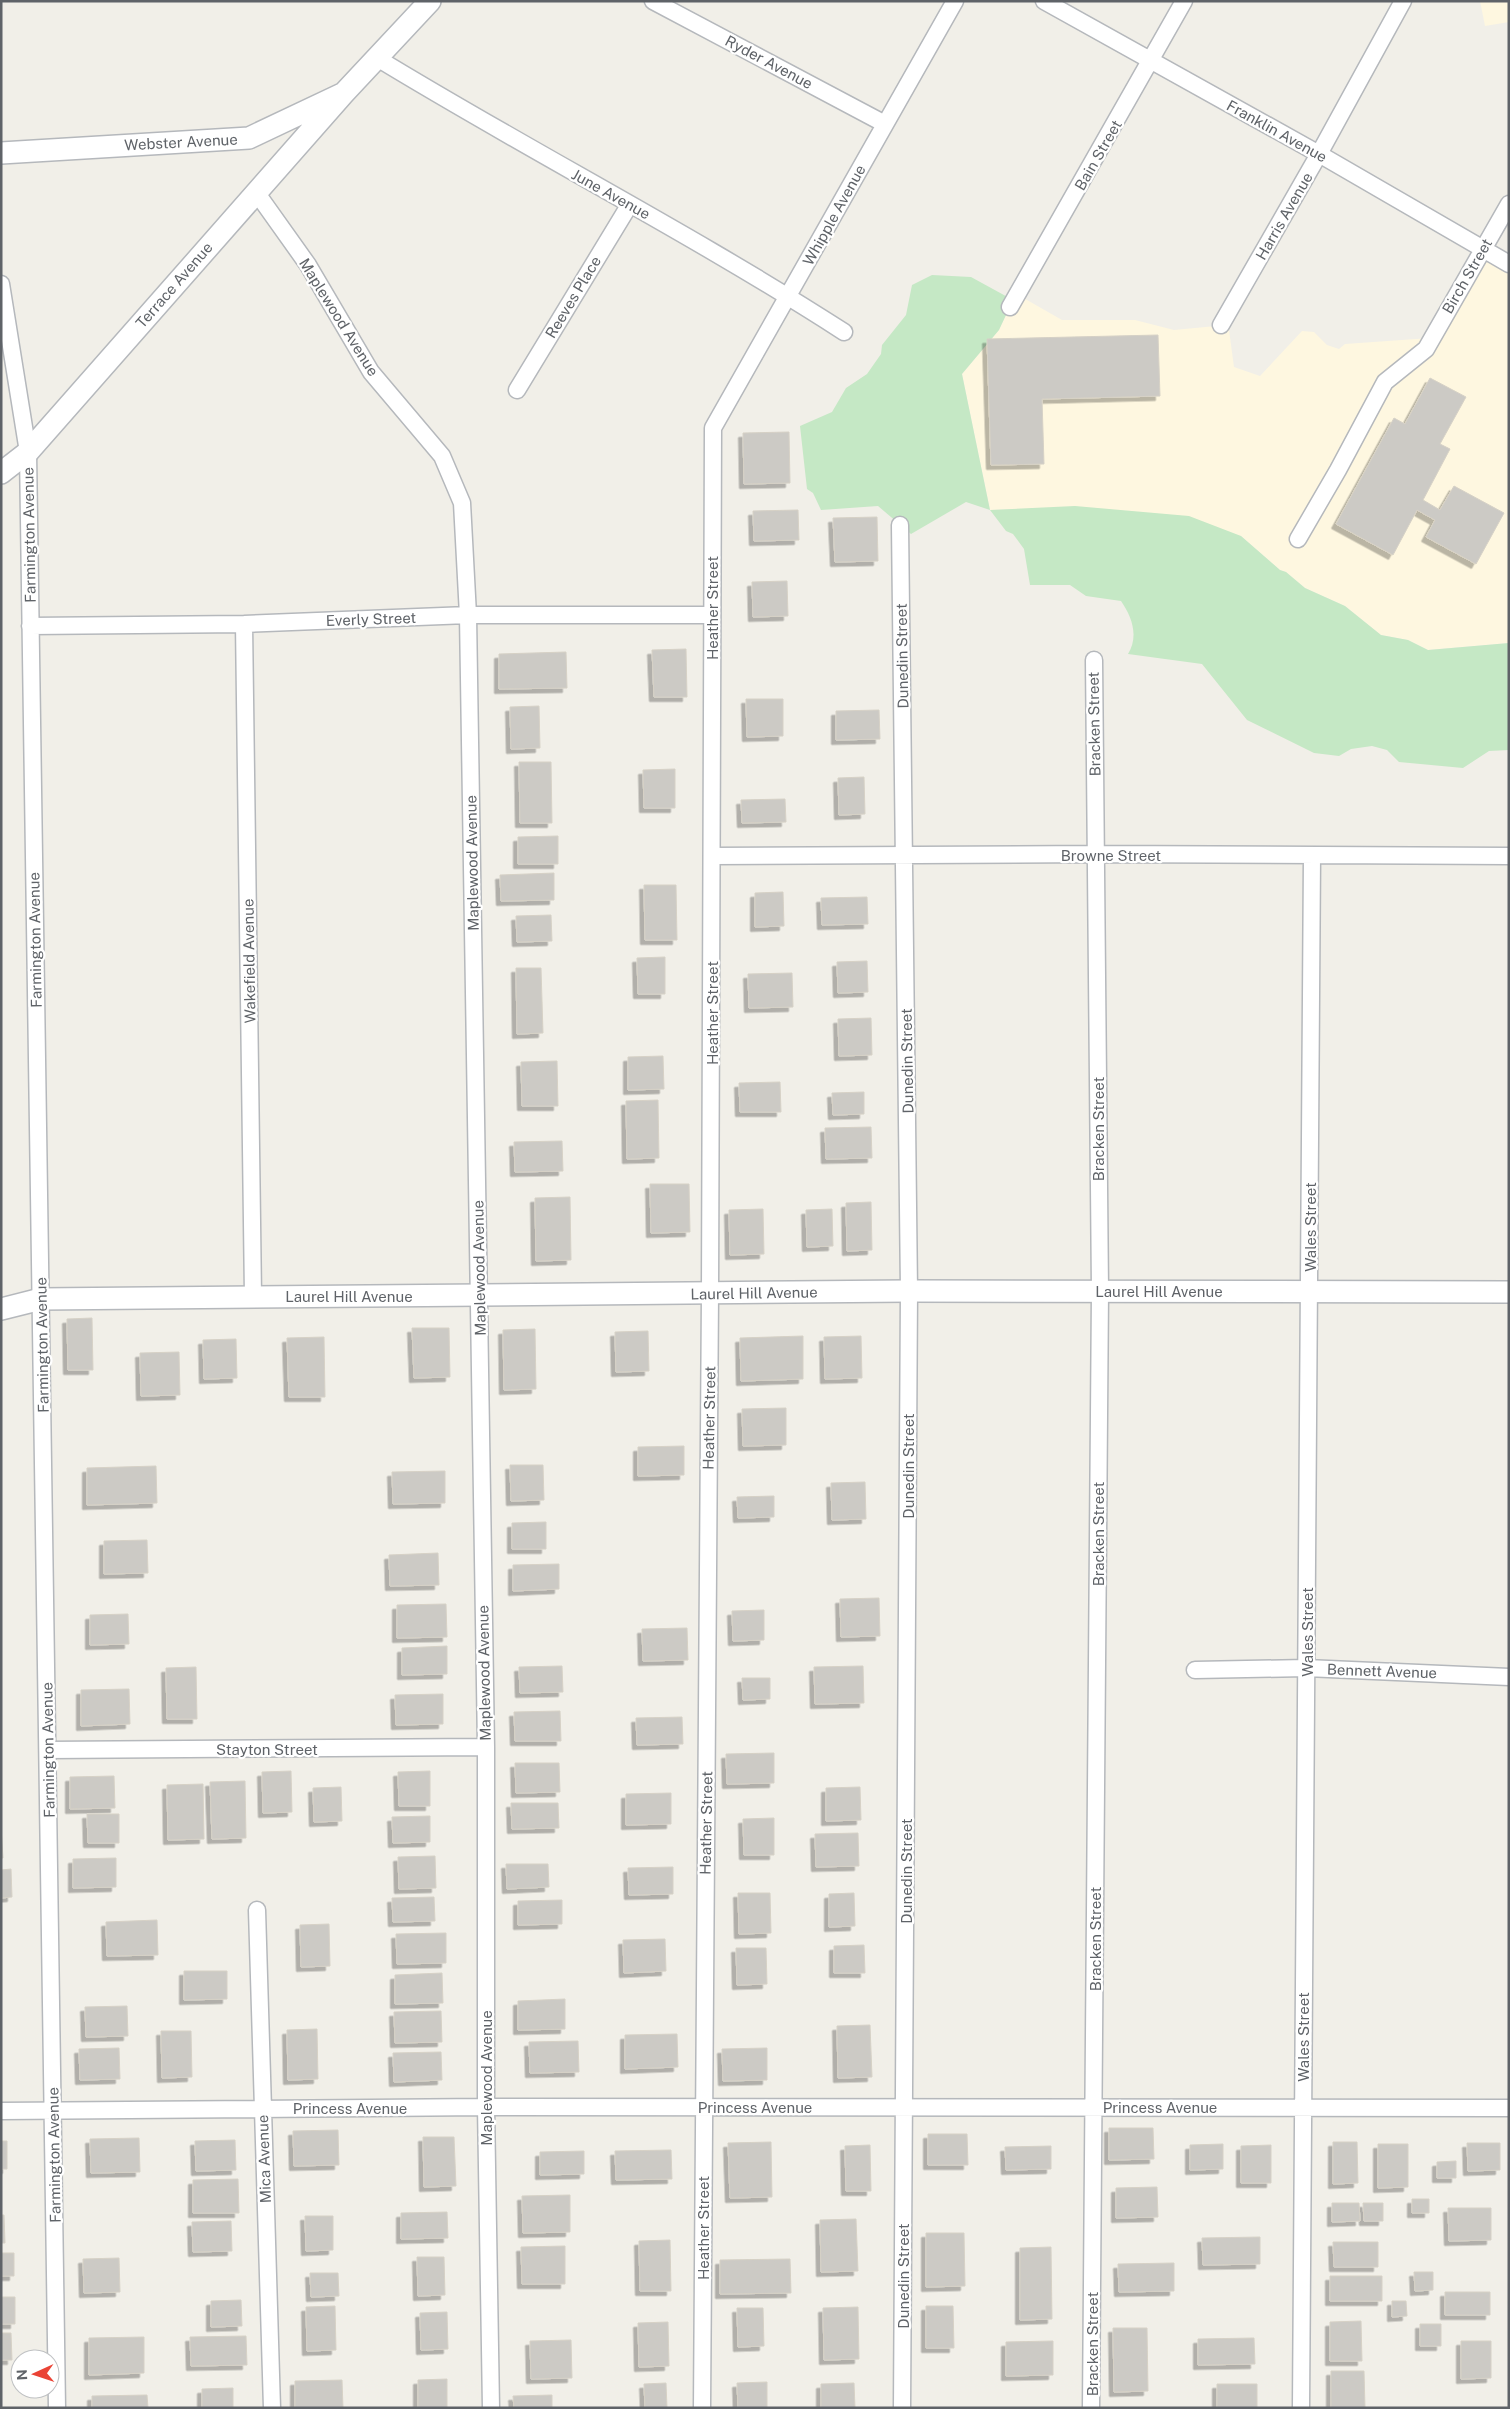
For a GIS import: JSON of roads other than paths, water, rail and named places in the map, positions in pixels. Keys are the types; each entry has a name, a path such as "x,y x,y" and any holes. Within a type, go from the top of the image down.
{"street":[{"name":"Webster Avenue","path":"1,153 249,138 344,94 430,1"},
{"name":"Ryder Avenue","path":"653,1 885,124"},
{"name":"Whipple Avenue","path":"713,428 955,1"},
{"name":"Franklin Avenue","path":"1044,1 1320,154 1509,264"},
{"name":"Bain Street","path":"1010,308 1152,61 1184,1"},
{"name":"Harris Avenue","path":"1221,325 1320,154 1403,1"},
{"name":"June Avenue","path":"377,58 476,118 630,204 788,296 844,332"},
{"name":"Terrace Avenue","path":"1,473 28,452 344,94"},
{"name":"Maplewood Avenue","path":"256,192 308,265 371,372 442,456 462,503 468,615 486,1747 486,2107 491,2408"},
{"name":"Reeves Place","path":"517,390 630,204"},
{"name":"Birch Street","path":"1298,539 1338,470 1385,382 1426,349 1509,204"},
{"name":"Farmington Avenue","path":"1,284 28,452 58,2408"},
{"name":"Heather Street","path":"702,2408 713,856 711,615 713,428"},
{"name":"Dunedin Street","path":"900,525 909,1291 902,2408"},
{"name":"Everly Street","path":"30,626 244,624 468,615 711,615"},
{"name":"Wakefield Avenue","path":"244,624 253,1297"},
{"name":"Bracken Street","path":"1092,2408 1100,1291 1094,660"},
{"name":"Browne Street","path":"713,856 1096,854 1509,856"},
{"name":"Wales Street","path":"1300,2408 1312,856"},
{"name":"Laurel Hill Avenue","path":"1,1309 41,1299 909,1291 1309,1290 1509,1292"},
{"name":"Bennett Avenue","path":"1196,1670 1306,1668 1509,1677"},
{"name":"Stayton Street","path":"48,1750 486,1747"},
{"name":"Mica Avenue","path":"257,1910 272,2408"},
{"name":"Princess Avenue","path":"1,2111 486,2107 1509,2108"}]}
